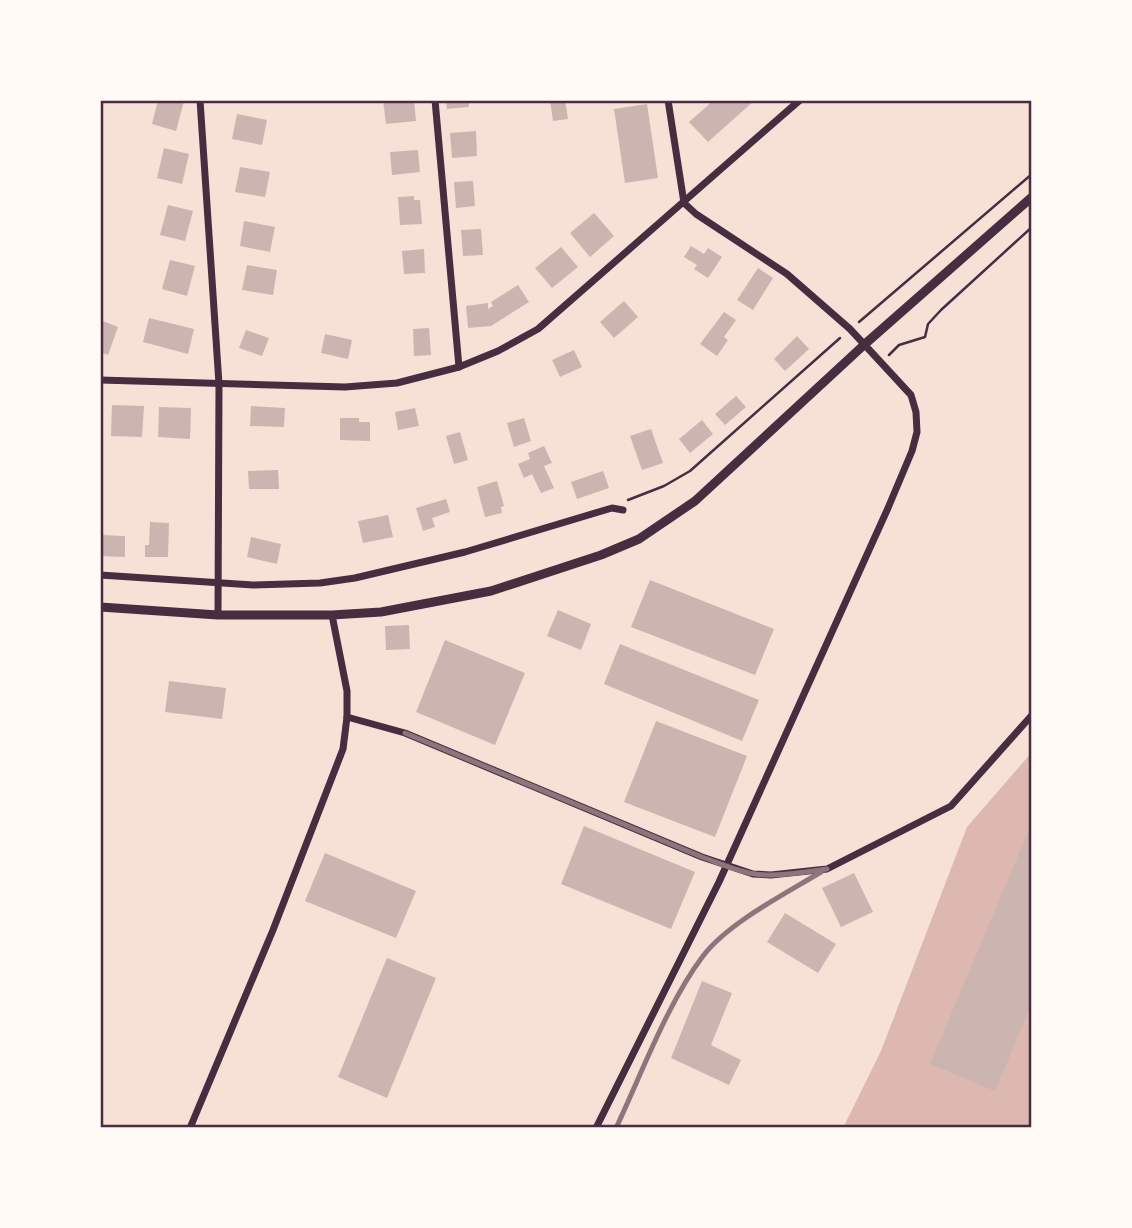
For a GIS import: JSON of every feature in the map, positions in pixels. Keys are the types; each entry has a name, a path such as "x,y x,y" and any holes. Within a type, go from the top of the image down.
{"street":[{"path":"200,100 219,384 218,615"},
{"path":"435,100 459,367"},
{"path":"596,1128 727,866 912,452 917,432 916,412 911,395 850,329 787,274 696,214 684,203 668,100"},
{"path":"100,380 345,387 397,383 459,367 498,351 538,329 800,100"},
{"path":"100,607 218,615 381,612 491,591 590,559 639,538 695,502 865,344 1032,197"},
{"path":"100,575 287,585 355,578 465,552 612,508 624,510"},
{"path":"190,1128 273,930 343,749 347,691 332,615"},
{"path":"347,717 405,733 702,858 753,874 771,875 827,869 951,806 1032,715"}],"path":[{"path":"624,510 628,500 664,486 690,471 850,329 1032,174"},
{"path":"881,362 899,345 925,337 928,324 941,310 1032,227"}],"shaded area":[{"path":"1032,752 1032,1128 843,1128 881,1051 967,827"}],"building":[{"path":"158,100 184,101 176,131 152,124"},
{"path":"383,100 414,100 416,121 386,124"},
{"path":"446,100 469,100 469,107 447,109"},
{"path":"550,100 565,100 568,119 553,121"},
{"path":"714,100 755,100 708,142 689,122"},
{"path":"647,104 658,178 625,183 614,109"},
{"path":"237,114 267,120 262,145 232,139"},
{"path":"476,131 477,156 452,158 450,133"},
{"path":"164,148 189,154 182,184 157,178"},
{"path":"418,150 420,172 392,175 390,152"},
{"path":"240,167 270,172 265,197 235,192"},
{"path":"473,181 475,206 456,208 454,182"},
{"path":"414,196 414,200 420,200 422,224 400,225 398,197"},
{"path":"168,205 193,211 185,241 160,235"},
{"path":"594,213 614,236 590,257 570,233"},
{"path":"244,221 275,227 270,252 240,246"},
{"path":"481,229 483,255 463,256 461,230"},
{"path":"691,246 704,254 708,248 722,257 708,278 694,269 697,265 684,257"},
{"path":"561,247 578,267 552,288 535,268"},
{"path":"424,249 425,273 404,274 402,251"},
{"path":"170,260 195,266 187,296 162,289"},
{"path":"247,265 277,270 273,295 242,290"},
{"path":"758,268 773,278 753,310 737,300"},
{"path":"518,285 529,302 491,326 468,328 466,306 488,303 488,309 493,306 491,302"},
{"path":"624,301 638,317 614,338 600,322"},
{"path":"724,312 736,320 724,337 728,340 717,356 700,344"},
{"path":"149,318 194,329 188,354 143,342"},
{"path":"103,321 118,327 108,355 100,352 100,325 102,326"},
{"path":"429,328 431,355 414,356 413,329"},
{"path":"246,330 269,338 262,356 239,348"},
{"path":"325,334 352,340 348,359 321,353"},
{"path":"797,336 809,349 785,371 774,359"},
{"path":"574,350 582,367 560,377 552,360"},
{"path":"736,396 746,407 725,425 715,414"},
{"path":"112,405 144,406 142,437 111,436"},
{"path":"251,406 285,408 284,427 250,426"},
{"path":"159,407 191,408 190,439 158,437"},
{"path":"415,408 419,426 398,430 395,412"},
{"path":"340,418 359,418 359,422 370,422 370,441 340,440"},
{"path":"524,418 531,441 514,447 507,423"},
{"path":"702,420 713,434 690,453 679,439"},
{"path":"651,429 663,463 642,470 630,436"},
{"path":"460,432 468,460 454,464 446,436"},
{"path":"544,446 552,463 544,466 554,488 541,493 532,474 524,478 518,464 530,459 528,453"},
{"path":"278,470 279,489 249,489 248,471"},
{"path":"603,471 609,488 577,499 571,482"},
{"path":"497,481 504,506 501,507 502,513 485,517 477,487"},
{"path":"446,499 450,512 432,518 435,527 423,531 416,508"},
{"path":"388,515 393,537 363,543 358,521"},
{"path":"150,522 169,523 168,557 145,557 145,545 149,545"},
{"path":"101,535 125,536 125,557 100,556"},
{"path":"251,537 281,544 277,564 247,557"},
{"path":"650,580 774,629 755,675 631,627"},
{"path":"558,610 591,624 581,650 547,636"},
{"path":"409,625 410,649 386,650 385,626"},
{"path":"445,640 525,673 495,745 416,712"},
{"path":"620,644 759,700 742,741 604,684"},
{"path":"169,681 226,688 222,719 165,712"},
{"path":"656,721 747,756 715,837 624,802"},
{"path":"584,826 695,872 671,929 561,884"},
{"path":"1030,827 1032,1003 995,1091 930,1064"},
{"path":"325,853 416,891 396,938 305,901"},
{"path":"854,873 873,912 841,927 822,888"},
{"path":"785,913 836,944 818,973 767,942"},
{"path":"387,958 436,978 387,1098 338,1077"},
{"path":"702,981 732,993 711,1045 741,1060 729,1085 671,1058"}],"railway":[{"path":"405,733 735,869 773,875 827,869"},
{"path":"616,1128 678,995 703,956 742,921 821,872"}]}
